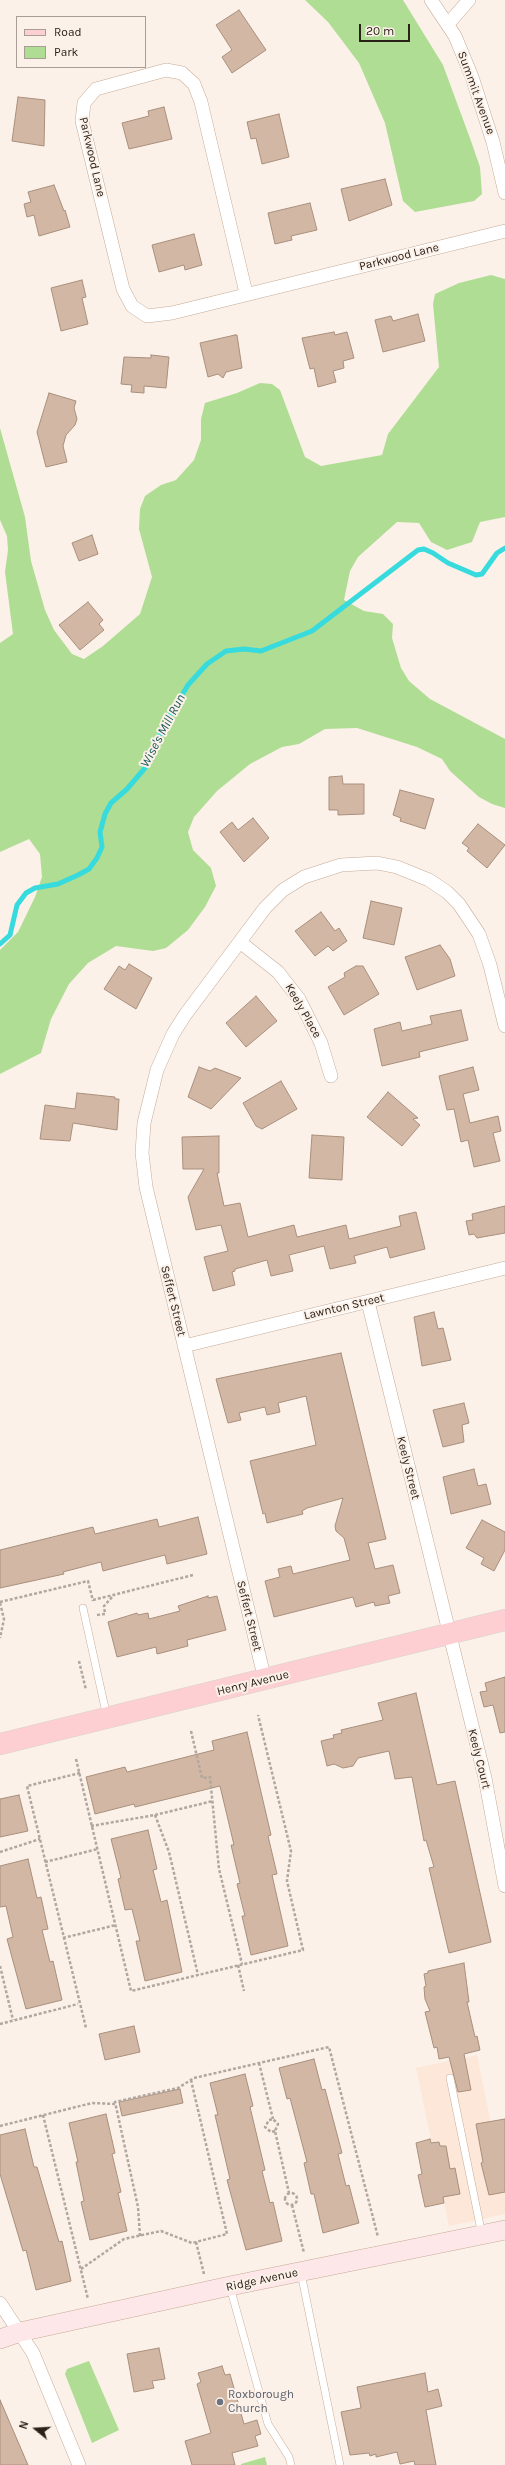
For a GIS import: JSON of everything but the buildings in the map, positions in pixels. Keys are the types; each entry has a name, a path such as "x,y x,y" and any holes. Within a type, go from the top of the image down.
{"main road":[{"name":"Henry Avenue","path":"0,1744 505,1620"},
{"name":"Ridge Avenue","path":"0,2339 20,2332 230,2286 505,2230"},
{"name":"Ridge Avenue","path":"0,2332 20,2332"}],"street":[{"name":"Summit Avenue","path":"431,0 448,24 472,77 484,111 505,193"},
{"path":"448,24 469,0"},
{"name":"Parkwood Lane","path":"246,293 201,102 194,84 182,73 166,70 96,89 84,103 82,121 123,288 132,306 147,316 156,316 505,231"},
{"name":"Seffert Street","path":"265,1680 146,1187 142,1153 144,1123 157,1070 173,1034 273,899 293,883 314,872 360,863 377,863 414,872 447,892 459,904 479,934 490,965 505,1026"},
{"name":"Keely Place","path":"240,942 278,972 299,999 321,1043 331,1076"},
{"name":"Lawnton Street","path":"184,1346 505,1268"},
{"name":"Keely Street","path":"368,1302 448,1634"},
{"name":"Keely Court","path":"448,1634 484,1778 505,1886"},
{"path":"0,2304 20,2332 38,2365 79,2465"}],"lane":[{"path":"83,1608 107,1718"},
{"path":"450,2078 482,2235"},
{"path":"301,2272 340,2465"},
{"path":"230,2286 268,2424 289,2457 291,2465"}],"path":[{"path":"93,1600 193,1575"},
{"path":"97,1615 105,1614 104,1606 114,1594"},
{"path":"0,1603 4,1619 0,1638"},
{"path":"79,1661 86,1690"},
{"path":"76,1759 131,1990 303,1950 287,1881 291,1851 258,1715"},
{"path":"191,1731 202,1778 210,1777 219,1869 242,1964"},
{"path":"80,1773 27,1786 78,2004 81,2006 86,2028"},
{"path":"91,1826 155,1815 212,1801"},
{"path":"155,1815 169,1852 198,1975"},
{"path":"0,1852 40,1839"},
{"path":"45,1862 98,1849"},
{"path":"63,1938 116,1925"},
{"path":"238,1965 244,1991"},
{"path":"0,1966 13,2020"},
{"path":"0,2024 78,2004"},
{"path":"0,2126 92,2103 115,2104 178,2088 190,2080 329,2047 378,2237"},
{"path":"259,2063 273,2119 278,2124 275,2131 289,2193"},
{"path":"82,2269 124,2239 161,2231 192,2243 227,2234 190,2080"},
{"path":"115,2104 138,2207 140,2236"},
{"path":"43,2115 82,2269 88,2299"},
{"path":"273,2119 266,2123 266,2127 271,2132 275,2131"},
{"path":"289,2193 296,2196 296,2203 292,2205"},
{"path":"289,2193 284,2199 285,2203 292,2205"},
{"path":"292,2205 304,2253"},
{"path":"196,2242 204,2274"}],"shaded area":[{"path":"477,2055 505,2192 505,2214 449,2226 416,2068"}],"green space":[{"path":"305,0 403,0 443,65 480,167 482,194 474,201 415,212 403,201 385,123 359,63 328,22"},
{"path":"491,275 505,279 505,517 480,522 472,542 447,550 431,542 419,523 397,522 358,557 350,571 344,600 364,611 383,614 393,624 392,638 401,668 409,681 430,699 505,739 505,808 492,804 479,797 450,771 442,759 417,747 357,728 325,729 299,744 282,747 250,764 217,791 194,817 188,832 193,850 211,868 216,886 205,907 188,930 166,948 153,951 116,946 88,963 69,984 51,1019 41,1053 0,1074 0,950 18,932 35,897 42,877 40,854 29,839 0,852 0,643 13,634 5,572 8,550 7,536 0,520 0,428 25,517 31,561 45,610 54,630 72,654 84,659 103,646 140,614 152,577 139,529 140,509 145,496 161,485 176,480 194,460 201,440 201,419 205,403 237,393 260,383 272,384 280,390 305,457 321,466 382,455 388,434 439,367 433,304 435,294 459,283"},
{"path":"89,2361 119,2430 92,2443 65,2374 67,2369"},
{"path":"265,2457 267,2465 241,2465 241,2464"}],"waterway":[{"name":"Wise's Mill Run","path":"0,944 10,935 17,905 26,893 35,888 58,884 89,869 97,858 102,847 100,832 105,814 111,803 127,789 145,768 166,722 188,685 207,664 226,651 244,649 261,651 312,631 418,550 424,549 448,563 476,575 482,574 497,553 505,548"}],"place":[{"name":"Roxborough Church","path":"220,2402"}]}
